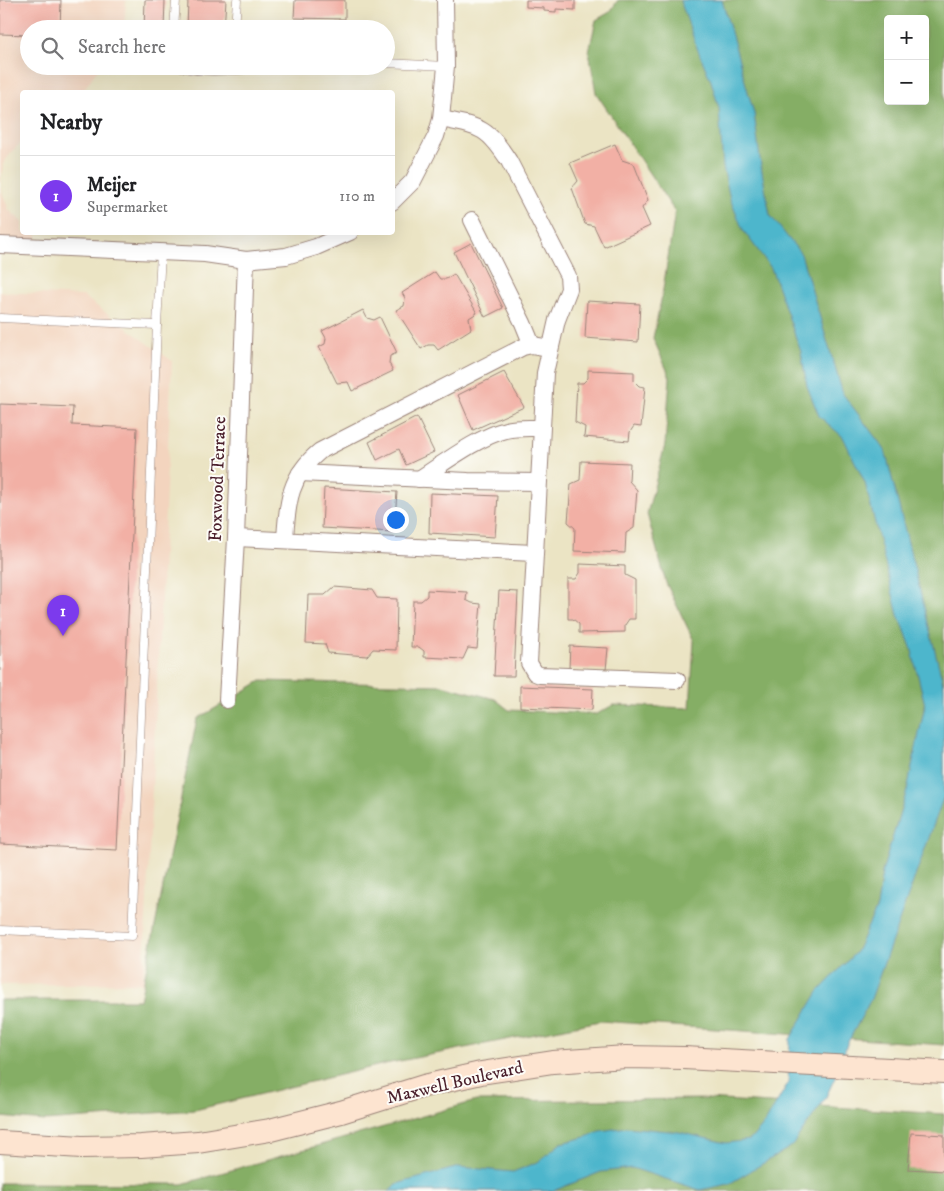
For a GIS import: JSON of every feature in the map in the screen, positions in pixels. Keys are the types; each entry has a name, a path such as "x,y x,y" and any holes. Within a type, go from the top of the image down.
{"street":[{"path":"395,199 413,181 427,155 441,118 446,66 445,0"},
{"path":"441,118 483,130 498,144 510,161 568,276 569,289 557,320 545,373 529,663 535,673 540,676 677,680"},
{"path":"472,220 532,345"},
{"path":"0,245 204,254 246,260 286,256 316,247 343,235"},
{"name":"Foxwood Terrace","path":"227,700 236,538 246,260"},
{"path":"286,539 289,502 300,473 308,461 320,451 522,347 532,345 550,348"},
{"path":"419,479 490,436 506,430 541,428"},
{"path":"300,473 538,482"},
{"path":"236,538 286,539 534,553"},
{"name":"Maxwell Boulevard","path":"0,1142 82,1147 198,1142 270,1130 341,1112 424,1086 481,1072 553,1062 626,1057 684,1058 944,1072"}],"lane":[{"path":"175,20 176,0"},
{"path":"236,20 237,0"},
{"path":"395,63 446,66"},
{"path":"0,930 132,936 161,252"},
{"path":"0,318 157,325"}],"shaded area":[{"path":"0,0 126,0 125,20 20,20 20,75 94,75 83,90 20,90 20,144 3,164 0,185"},
{"path":"0,187 9,210 20,220 20,235 37,235 37,246 0,245"},
{"path":"0,292 83,296 172,361 143,983 0,985"}],"green space":[{"path":"618,0 944,0 944,1045 600,1021 385,1064 195,1110 45,1121 0,1117 0,1000 140,1000 197,719 261,681 442,685 495,699 509,710 597,714 613,705 690,708 694,641 666,583 647,514 665,445 670,377 653,338 662,296 675,212 596,93 589,51 596,20 610,12"},
{"path":"707,1099 944,1114 944,1191 0,1191 0,1183 182,1184 476,1101"}],"water":[{"path":"680,0 722,0 754,113 770,215 801,254 843,394 885,450 944,687 944,796 871,999 847,1044 840,1067 825,1099 792,1146 729,1184 700,1190 632,1168 601,1172 553,1191 388,1191 400,1183 459,1167 513,1172 538,1162 561,1143 586,1137 600,1131 627,1127 679,1132 726,1143 750,1140 765,1123 788,1083 790,1039 818,992 856,952 877,907 882,872 907,790 925,705 911,647 898,615 865,483 843,437 819,416 807,386 801,352 771,268 743,230 730,199 723,167 719,108 711,81"}],"building":[{"path":"0,0 61,0 60,20 20,20 20,35 0,34"},
{"path":"145,0 165,0 164,20 144,20"},
{"path":"188,0 226,0 225,20 187,20"},
{"path":"295,0 345,0 345,19 294,18"},
{"path":"526,0 575,0 575,10 556,9 556,12 544,11 544,8 526,7"},
{"path":"615,144 622,160 634,164 648,200 642,208 650,226 604,247 594,226 585,224 572,188 578,181 570,163"},
{"path":"471,243 503,308 485,317 454,252"},
{"path":"435,272 440,279 446,279 454,274 477,313 469,318 471,329 438,350 434,345 428,345 421,349 396,310 404,306 405,298 402,293"},
{"path":"587,301 640,304 638,342 585,338"},
{"path":"363,310 367,318 374,320 380,317 397,353 390,356 389,363 393,371 352,391 348,382 337,383 319,347 325,344 326,338 322,331"},
{"path":"588,370 634,372 634,381 639,386 645,387 641,427 634,426 630,432 629,441 584,437 585,427 575,422 577,383 583,383 588,378"},
{"path":"504,372 524,407 473,430 458,395"},
{"path":"0,404 73,407 72,425 137,428 117,850 0,844"},
{"path":"417,417 434,452 406,465 399,449 377,460 369,442"},
{"path":"581,461 630,463 629,481 637,490 634,528 626,533 625,553 574,551 575,528 568,522 571,484 580,480"},
{"path":"324,488 397,492 394,532 322,528"},
{"path":"430,493 498,496 495,537 429,533"},
{"path":"580,564 625,566 625,575 635,580 635,619 629,619 625,625 625,632 579,633 579,624 573,619 568,619 568,579 576,579 580,573"},
{"path":"334,587 372,590 377,598 397,599 396,650 373,649 367,656 328,653 325,644 306,643 308,595 325,595"},
{"path":"427,590 467,592 466,600 481,604 477,649 468,648 463,659 424,657 424,651 419,647 411,647 413,601 421,601 427,596"},
{"path":"499,591 518,592 514,676 494,676"},
{"path":"570,646 608,648 606,670 569,668"},
{"path":"520,686 593,689 592,710 520,707"},
{"path":"911,1133 944,1135 944,1171 908,1169"}],"place":[{"name":"Meijer","path":"63,636"}]}
